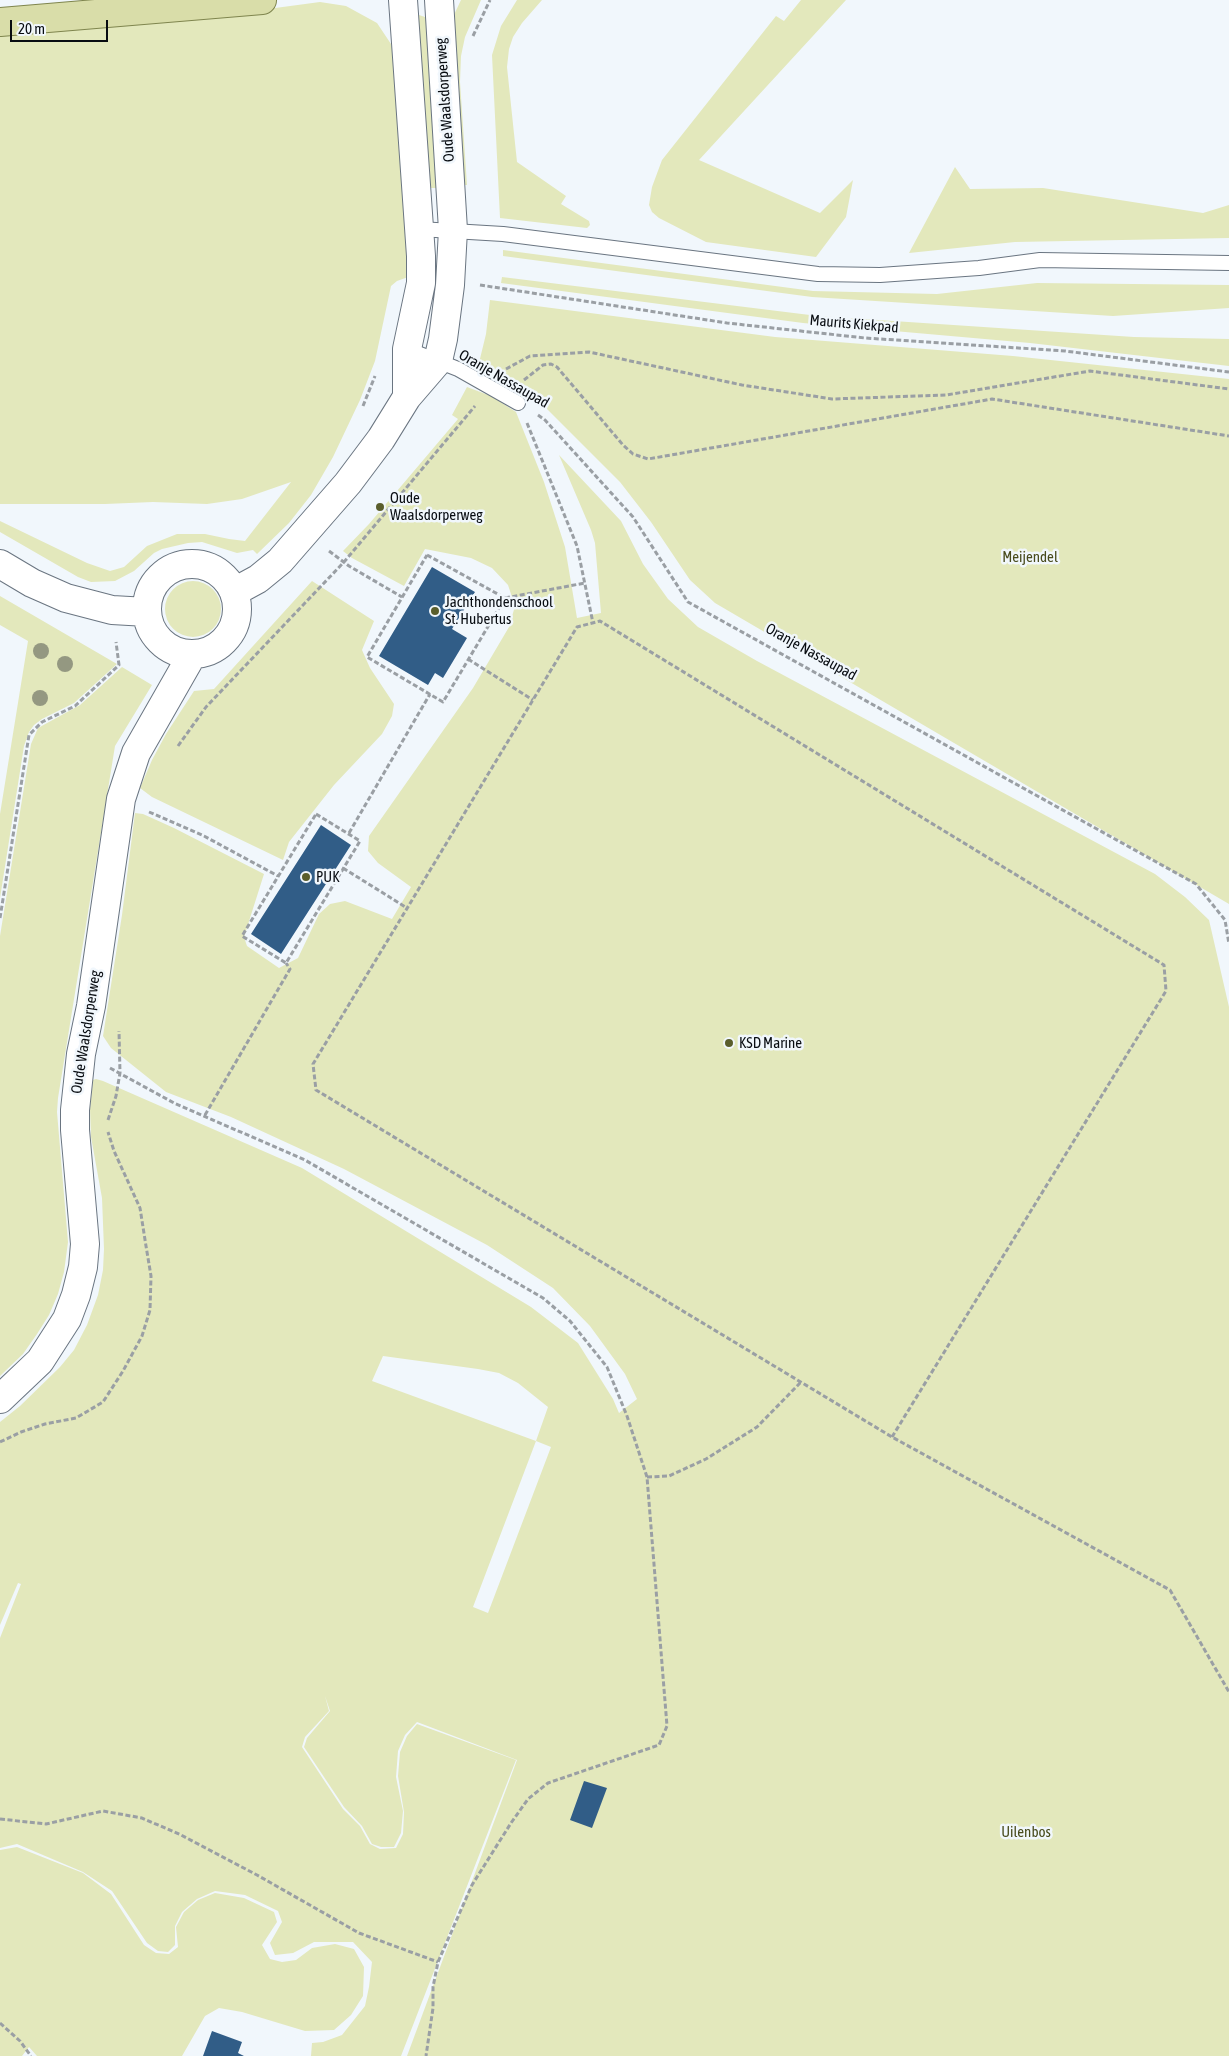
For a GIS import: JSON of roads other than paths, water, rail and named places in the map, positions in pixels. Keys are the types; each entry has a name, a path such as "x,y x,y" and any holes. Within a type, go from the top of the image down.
{"main road":[{"path":"0,22 114,6 262,0"}],"street":[{"path":"403,0 421,283 407,349 407,397"},
{"name":"Oude Waalsdorperweg","path":"234,592 258,579 280,561 304,534 348,483 381,440 407,397 438,361 443,339 450,285 453,230 439,0"},
{"path":"0,564 66,598 112,610 147,612"},
{"path":"189,564 203,565 216,571 227,580 234,592 238,606 236,621 230,635 220,646 207,652 192,655 178,653 166,647 156,637 150,625 147,612 148,598 154,585 163,575 175,567 189,564"},
{"name":"Oude Waalsdorperweg","path":"0,1399 40,1361 67,1319 76,1295 83,1267 85,1244 84,1212 75,1130 80,1054 91,1006 121,799 136,753 192,655"}],"lane":[{"path":"419,229 504,234 818,274 880,275 979,268 1040,260 1229,263"},
{"name":"Oranje Nassaupad","path":"407,349 438,361 518,403"}],"place":[{"name":"Oude Waalsdorperweg","path":"380,507"},
{"name":"Jachthondenschool St. Hubertus","path":"435,611"},
{"name":"PUK","path":"306,877"},
{"name":"KSD Marine","path":"729,1043"}],"park label":[{"name":"Meijendel","path":"1030,557"},
{"name":"Uilenbos","path":"1026,1832"}]}
